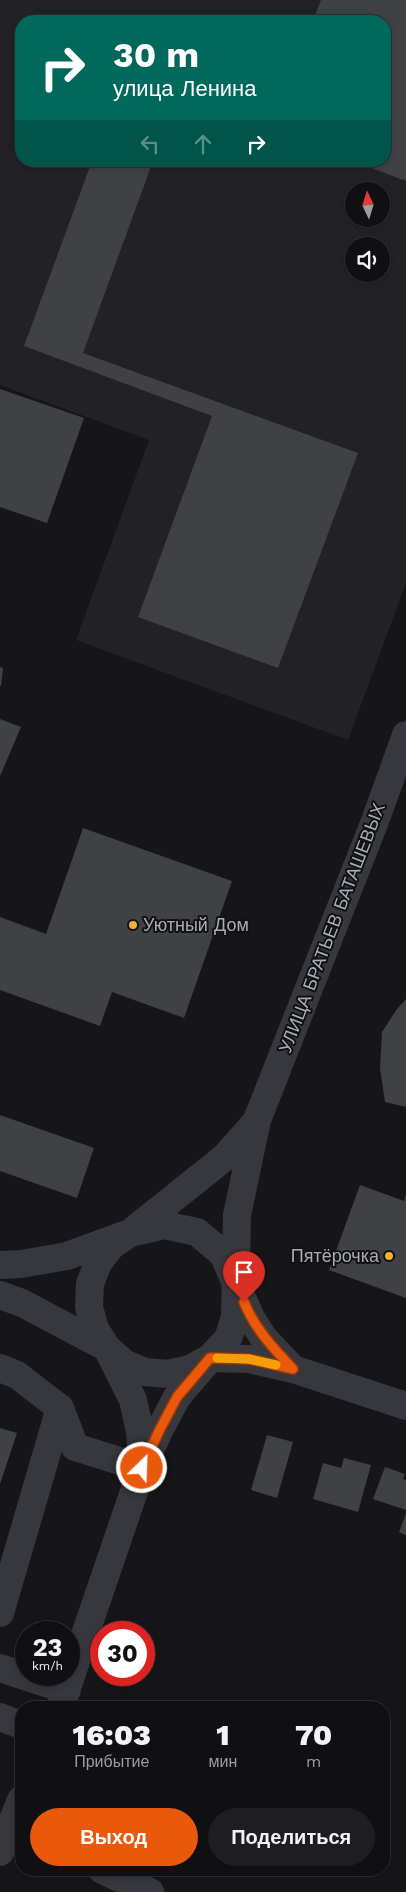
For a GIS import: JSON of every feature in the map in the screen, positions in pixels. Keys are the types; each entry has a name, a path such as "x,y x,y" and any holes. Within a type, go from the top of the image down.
{"street":[{"name":"УЛИЦА БРАТЬЕВ БАТАШЕВЫХ","path":"237,1285 237,1215 257,1120 375,821 406,735"},
{"name":"УЛИЦА БРАТЬЕВ БАТАШЕВЫХ","path":"142,1468 140,1431 133,1400 107,1348 95,1329 89,1307 90,1284 98,1263 112,1245 225,1157 257,1120"},
{"name":"УЛИЦА БРАТЬЕВ БАТАШЕВЫХ","path":"0,1265 21,1264 67,1256 130,1232 164,1225 197,1232 223,1254 237,1285"},
{"path":"0,1668 63,1699 142,1468 177,1397 228,1339 235,1317 237,1285"},
{"path":"237,1285 251,1318 264,1337 293,1369"},
{"path":"0,1295 22,1303 107,1348 124,1363 145,1372 168,1374 190,1369 210,1358 249,1359 293,1369 406,1406"},
{"path":"0,1368 17,1375 60,1408 75,1447 142,1468"},
{"path":"0,1613 60,1408"},
{"path":"0,1717 15,1723"},
{"path":"10,1837 15,1820"},
{"path":"115,1876 150,1892"}],"shaded area":[{"path":"0,0 406,0 406,583 348,740 76,640 149,440 0,385"}],"building":[{"path":"321,0 406,0 406,181 369,167 391,167 391,15 315,15"},
{"path":"90,167 151,167 83,353 358,453 278,668 138,617 212,416 24,346"},
{"path":"0,389 84,418 47,523 0,507"},
{"path":"0,667 3,668 1,686 0,686"},
{"path":"0,719 21,727 0,776"},
{"name":"Уютный Дом","path":"83,828 232,881 184,1018 112,992 100,1026 0,990 0,917 46,934"},
{"path":"406,999 406,1107 385,1102 380,1068 382,1032"},
{"path":"0,1115 94,1148 77,1198 0,1171"},
{"path":"360,1185 404,1201 406,1195 406,1298 329,1270"},
{"path":"0,1428 17,1433 0,1484"},
{"path":"267,1435 293,1442 277,1498 251,1490"},
{"path":"344,1458 371,1465 358,1512 313,1499 323,1463 341,1468"},
{"path":"385,1467 405,1474 403,1479 406,1480 406,1510 373,1499"},
{"path":"406,1513 406,1535 399,1532"}],"slow traffic":[{"path":"217,1358 249,1359 276,1365"}],"place":[{"name":"Уютный Дом","path":"133,925"},
{"name":"Пятёрочка","path":"389,1256"}],"route":[{"path":"142,1468 177,1397 210,1358 249,1359 293,1369 264,1337 251,1318 244,1302"}]}
